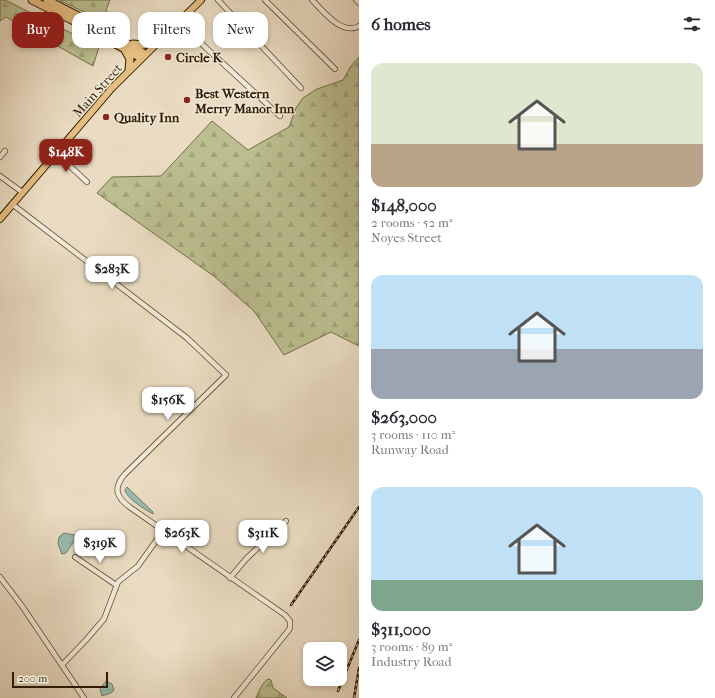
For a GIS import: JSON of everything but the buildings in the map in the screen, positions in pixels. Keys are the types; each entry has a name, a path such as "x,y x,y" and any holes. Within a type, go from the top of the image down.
{"highway":[{"path":"32,0 72,20"},
{"path":"47,0 72,14"},
{"path":"125,48 130,59 129,70"},
{"path":"130,48 143,56"}],"main road":[{"name":"Main Street","path":"190,12 201,0"},
{"name":"Main Street","path":"0,219 110,90 152,48"}],"street":[{"path":"218,0 301,88"},
{"path":"265,0 335,69"},
{"path":"312,0 341,27 349,29 359,26"},
{"path":"356,0 359,3"},
{"path":"205,47 280,116"},
{"path":"0,157 5,151"},
{"path":"56,153 87,182"},
{"path":"0,176 22,192"},
{"path":"12,204 187,338 226,375 125,474 117,486 117,492 120,498 131,508 289,619 291,625 288,632 234,698"},
{"path":"230,578 246,560 286,521"},
{"path":"62,665 104,619 119,580 138,566 163,531"},
{"path":"75,557 116,585"},
{"path":"0,577 22,606 84,698"}],"green space":[{"path":"0,0 5,0 29,12 12,12 12,20 6,17 0,21"},
{"path":"59,0 110,0 106,10 107,12 84,12"},
{"path":"64,30 72,34 72,48 99,48 93,66 61,48 64,48"},
{"path":"359,57 359,346 331,332 284,355 254,311 215,277 97,193 112,177 161,176 212,121 248,150 289,127 296,108 303,98 317,89 343,80 351,66"},
{"path":"268,679 271,680 273,688 287,698 256,698 262,685"}],"water":[{"path":"127,487 153,512 153,514 129,497 125,490"},
{"path":"80,532 66,553 62,554 58,544 59,537 64,533 75,535"},
{"path":"106,681 112,684 114,690 111,693 102,696 100,689"}],"railway":[{"path":"291,605 359,507"},
{"path":"338,691 359,640"},
{"path":"354,698 359,668"}],"place":[{"name":"Circle K","path":"168,57"},
{"name":"Best Western Merry Manor Inn","path":"187,100"},
{"name":"Quality Inn","path":"106,117"}]}
